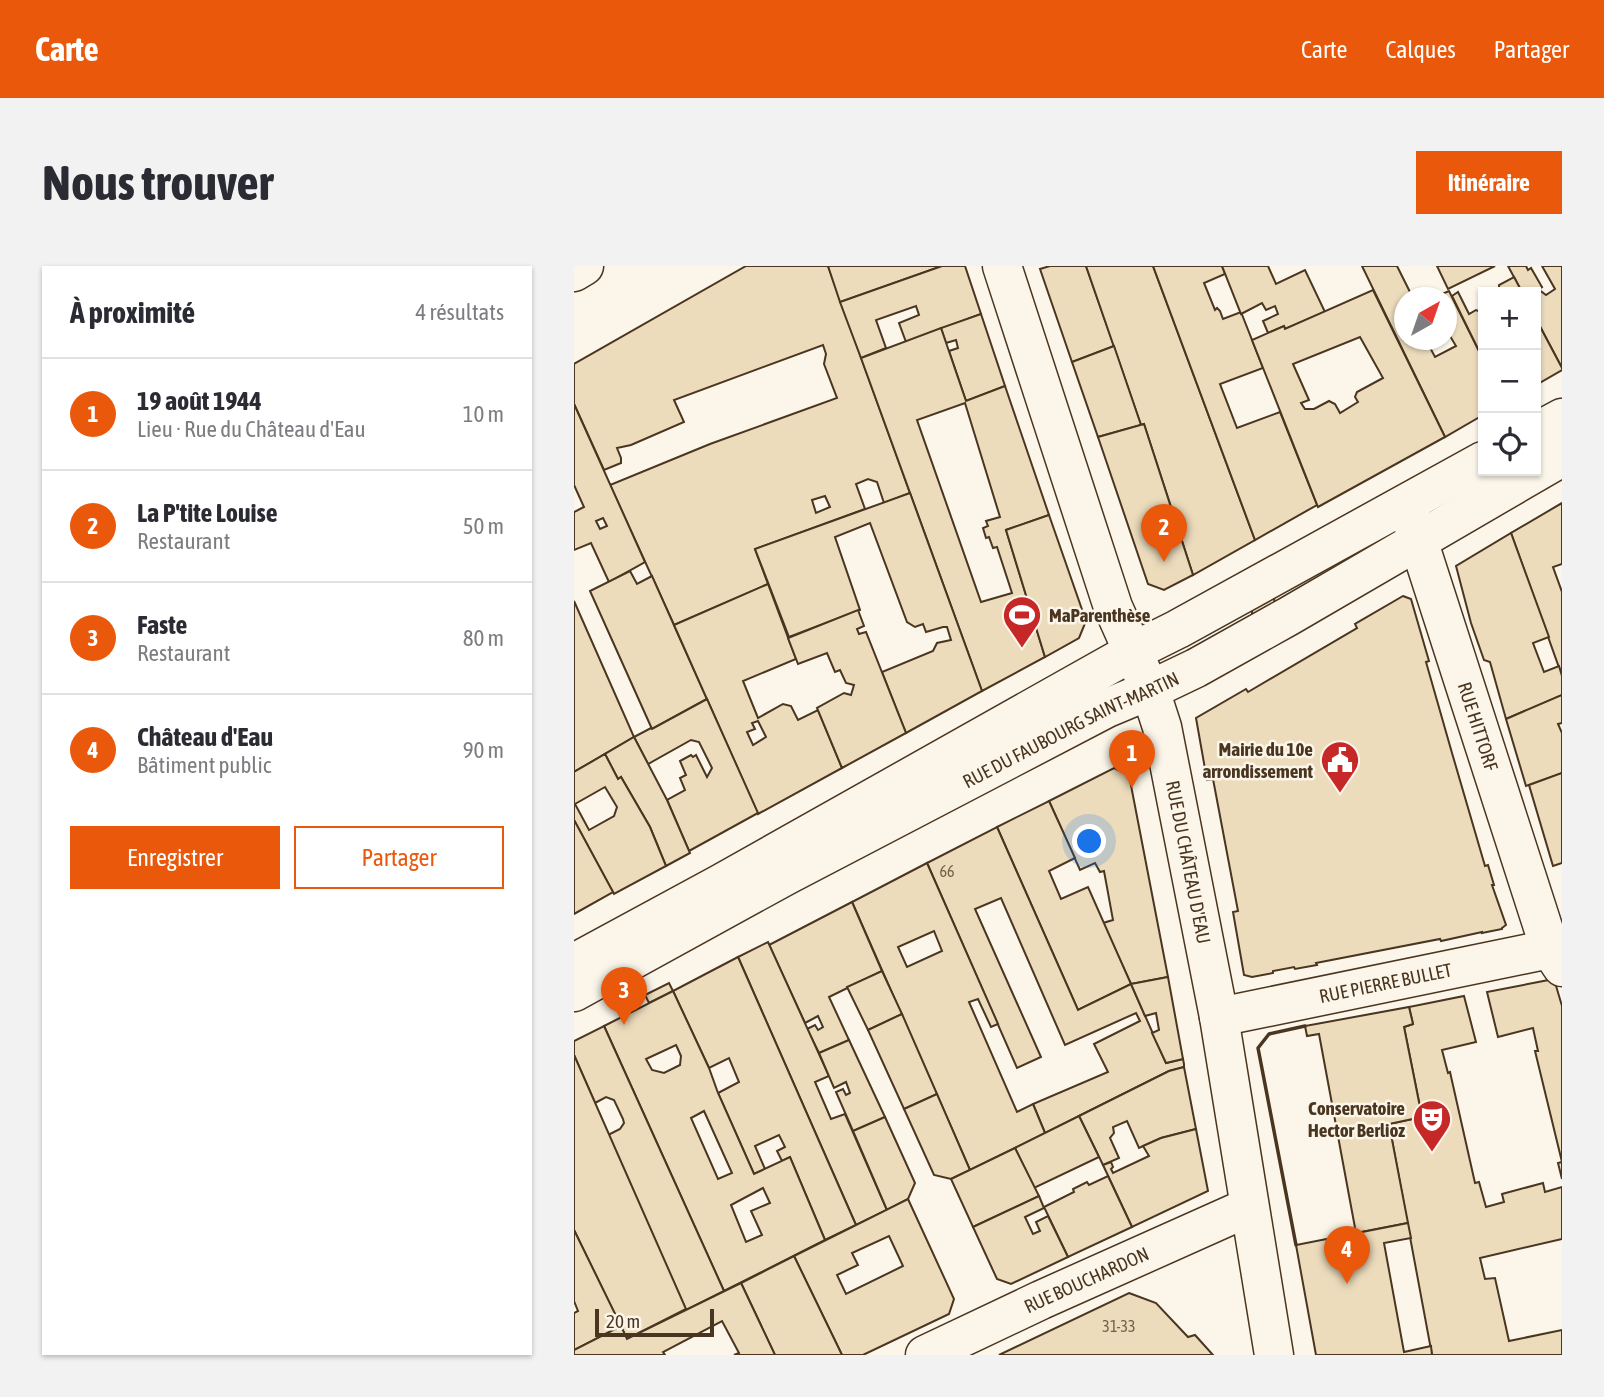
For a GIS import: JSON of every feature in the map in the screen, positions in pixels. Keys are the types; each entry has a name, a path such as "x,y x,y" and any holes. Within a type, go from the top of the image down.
{"street":[{"path":"574,272 584,266"},
{"name":"RUE DU CHÂTEAU D'EAU","path":"1002,266 1114,607 1150,690 1162,727 1219,1017 1275,1355"},
{"path":"1541,429 1562,418"},
{"name":"RUE DU FAUBOURG SAINT-MARTIN","path":"574,992 812,862 1107,708 1196,668 1562,457"},
{"name":"RUE DU FAUBOURG SAINT-MARTIN","path":"574,963 732,878 1134,651 1478,464"},
{"name":"RUE HITTORF","path":"1406,503 1556,958"},
{"name":"RUE PIERRE BULLET","path":"1219,1017 1556,958"},
{"name":"RUE BOUCHARDON","path":"925,1355 1249,1207"}],"building":[{"path":"746,266 828,266 910,493 884,503 877,482 868,479 856,484 865,509 755,549 768,584 674,625 610,485 710,444 837,398 824,364 826,354 823,345 674,400 684,422 631,445 617,448 621,463 604,470 574,404 574,364","holes":["825,496 830,507 816,513 812,500"]},
{"path":"828,266 942,266 840,302"},
{"path":"942,266 965,266 981,314 906,342 899,323 919,315 916,306 876,320 886,348 861,358 840,302"},
{"path":"1050,266 1086,266 1114,346 1072,362 1040,269"},
{"path":"1086,266 1153,266 1255,540 1193,575 1144,424 1141,425"},
{"path":"1153,266 1222,266 1225,274 1204,283 1215,310 1217,308 1220,311 1223,319 1241,312 1263,368 1220,384 1237,428 1280,412 1317,505 1255,540"},
{"path":"1222,266 1268,266 1276,284 1305,270 1325,312 1285,329 1284,326 1268,333 1263,321 1278,314 1275,306 1266,310 1262,303 1241,314"},
{"path":"1362,266 1397,266 1408,287 1394,287 1394,332"},
{"path":"1437,266 1495,266 1452,287 1447,287"},
{"path":"1508,266 1526,266 1528,270 1531,268 1542,287 1519,287"},
{"path":"1542,266 1562,266 1562,368 1541,328 1541,291 1546,295 1555,289"},
{"path":"1514,277 1519,287 1499,287"},
{"path":"1373,290 1394,333 1394,350 1402,350 1445,437 1318,507 1252,340 1284,326 1285,329","holes":["1360,337 1383,378 1357,392 1355,397 1358,402 1340,413 1335,404 1329,401 1314,409 1305,409 1301,403 1309,400 1293,364"]},
{"path":"1457,293 1469,314 1478,311 1478,349 1457,306"},
{"path":"1457,307 1478,349 1478,418 1445,437 1403,350 1431,350 1435,357 1448,350 1457,350"},
{"path":"981,314 1005,386 966,401 949,351 958,348 956,340 946,343 941,328"},
{"path":"941,328 966,401 1005,386 1049,515 1006,530 1045,657 982,691 861,358","holes":["965,403 1000,517 986,521 988,526 983,528 993,548 997,547 1012,593 981,602 917,420"]},
{"path":"1541,328 1562,368 1541,382"},
{"path":"1114,346 1141,425 1098,437 1072,362"},
{"path":"574,404 645,562 609,582 591,543 574,550 574,512 584,507 574,485","holes":["603,518 607,526 600,529 596,521"]},
{"path":"1144,424 1193,575 1164,590 1148,584 1098,437"},
{"path":"910,493 982,691 906,733 882,672 933,651 937,643 951,640 947,627 926,632 923,624 915,627 907,622 870,523 835,537 860,610 789,637 755,549"},
{"path":"1562,503 1562,564 1553,567 1562,592 1562,676 1511,533"},
{"path":"1049,515 1086,621 1079,638 1045,657 1006,530"},
{"path":"1511,533 1549,637 1533,643 1544,672 1559,666 1562,695 1506,719 1490,662 1484,660 1471,623 1456,566"},
{"path":"630,571 637,584 652,576 707,699 652,729 590,591"},
{"path":"768,584 796,659 743,681 758,718 783,704 791,706 798,720 818,710 842,768 758,814 674,625","holes":["758,721 766,737 753,745 747,732 755,729 752,723"]},
{"path":"1274,596 1275,608 1252,621 1252,608"},
{"name":"Mairie du 10e arrondissement","path":"1403,596 1411,599 1452,753 1485,866 1488,865 1506,925 1502,929 1316,963 1317,965 1294,967 1252,977 1244,975 1233,912 1238,911 1213,779 1207,780 1196,718 1246,689 1248,692 1357,628 1355,624"},
{"path":"574,601 634,737 574,772"},
{"path":"858,610 864,626 857,629 859,634 866,632 906,733 842,768 817,708 844,693 851,695 854,685 846,683 840,670 835,672 827,653 798,664 788,638"},
{"path":"1562,695 1562,723 1558,724 1562,733 1562,773 1526,786 1506,719"},
{"path":"707,699 758,813 689,851 667,800 685,790 680,778 686,775 680,761 696,755 707,777 712,768 699,742 691,740 648,764 634,737"},
{"path":"634,737 667,800 690,853 666,866 650,827 605,754"},
{"path":"605,754 650,827 666,866 614,894 574,820 574,772","holes":["605,787 617,807 614,816 589,830 575,804"]},
{"path":"1114,768 1129,775 1168,977 1131,984 1103,923 1113,920 1104,871 1100,872 1095,863 1080,870 1049,801"},
{"path":"1562,773 1562,863 1553,866 1529,785"},
{"path":"1049,801 1075,858 1049,871 1061,899 1088,887 1131,984 1078,1010 997,827"},
{"path":"574,820 613,892 574,914"},
{"path":"997,827 1078,1010 1131,984 1166,1063 1183,1059 1184,1064 1184,1067 1169,1071 1045,1133 1033,1104 1108,1072 1094,1044 1140,1021 1136,1013 1065,1045 1001,898 975,909 1041,1057 1017,1068 927,863"},
{"path":"927,863 998,1024 991,1027 978,999 969,1002 1017,1112 1033,1104 1045,1133 970,1170 852,902","holes":["934,931 942,951 907,967 898,947"]},
{"path":"852,902 882,971 829,997 849,1040 819,1053 807,1029 815,1025 818,1030 823,1027 818,1016 805,1023 769,945"},
{"path":"768,942 829,1076 815,1082 831,1119 845,1114 887,1210 856,1225 738,957"},
{"path":"738,957 856,1225 825,1240 790,1157 782,1161 777,1151 785,1147 779,1135 755,1146 765,1169 754,1174 718,1093 739,1082 729,1058 709,1068 673,991"},
{"path":"882,971 902,1014 868,1030 847,987"},
{"path":"1168,977 1183,1059 1166,1063 1152,1033 1159,1030 1156,1013 1145,1016 1131,984"},
{"path":"1554,979 1562,1006 1562,1162 1535,1051 1538,1051 1533,1028 1498,1037 1487,992"},
{"path":"669,983 673,991 649,1003 645,995"},
{"path":"673,991 754,1174 790,1157 825,1240 724,1291 604,1026","holes":["676,1045 681,1056 680,1065 664,1073 652,1070 646,1059","704,1111 732,1173 718,1179 691,1118","763,1188 770,1203 751,1211 762,1235 746,1242 731,1205"]},
{"name":"Conservatoire Hector Berlioz","path":"1464,996 1476,1042 1442,1050 1448,1073 1450,1072 1475,1183 1479,1182 1486,1207 1504,1202 1502,1194 1543,1183 1545,1192 1562,1187 1562,1239 1480,1258 1485,1279 1495,1278 1509,1341 1562,1330 1562,1355 1432,1355 1389,1124 1422,1117 1404,1027 1413,1024 1409,1007"},
{"path":"1409,1007 1413,1024 1404,1027 1422,1117 1389,1124 1408,1223 1356,1233 1319,1034 1307,1036 1305,1026"},
{"path":"902,1014 937,1094 904,1109 868,1030"},
{"path":"604,1026 724,1291 686,1310 608,1135 620,1129 624,1123 623,1119 614,1100 606,1097 595,1103 574,1055 574,1041"},
{"path":"849,1040 885,1117 853,1131 836,1092 843,1089 846,1095 850,1093 846,1082 834,1088 819,1053"},
{"path":"574,1055 686,1309 627,1339 574,1230"},
{"path":"1184,1067 1196,1129 1161,1138 1139,1148 1127,1121 1113,1127 1114,1133 1110,1138 1119,1158 1103,1165 1079,1116 1169,1071"},
{"path":"937,1094 970,1170 951,1179 934,1175 904,1109"},
{"path":"1079,1116 1099,1157 1034,1188 1015,1148"},
{"path":"885,1117 915,1183 908,1199 887,1210 853,1131"},
{"path":"1196,1129 1208,1191 1132,1227 1103,1165 1111,1162 1113,1173 1149,1156 1143,1146 1161,1138"},
{"path":"1015,1148 1039,1196 973,1227 951,1179"},
{"path":"1562,1162 1562,1179 1558,1163"},
{"path":"1108,1176 1132,1227 1068,1257 1044,1207 1074,1192 1073,1189 1087,1182 1089,1185"},
{"path":"1039,1196 1044,1208 1025,1217 1033,1234 1040,1231 1036,1222 1048,1216 1068,1257 1011,1284 997,1279 973,1227"},
{"path":"908,1199 954,1299 949,1314 863,1355 842,1355 794,1256","holes":["889,1236 903,1266 846,1294 837,1275 858,1265 852,1253"]},
{"path":"1408,1223 1411,1238 1384,1243 1404,1352 1431,1346 1432,1355 1316,1355 1296,1245"},
{"path":"574,1230 621,1326 574,1350 574,1313 578,1311 574,1301"},
{"path":"794,1256 842,1355 775,1355 741,1283"},
{"path":"741,1283 775,1355 734,1355 739,1353 722,1321 663,1352 665,1355 574,1355 574,1350 621,1326 627,1339"},
{"path":"1129,1293 1156,1303 1188,1337 1195,1335 1213,1355 999,1355"}],"wall":[{"path":"1296,1245 1258,1048 1269,1034 1305,1026"}],"place":[{"name":"La P'tite Louise","path":"1164,562"},
{"name":"MaParenthèse","path":"1022,649"},
{"name":"19 août 1944","path":"1132,788"},
{"name":"Mairie du 10e arrondissement","path":"1340,794"},
{"name":"Faste","path":"624,1025"},
{"name":"Conservatoire Hector Berlioz","path":"1432,1153"},
{"name":"Château d'Eau","path":"1347,1284"}]}
